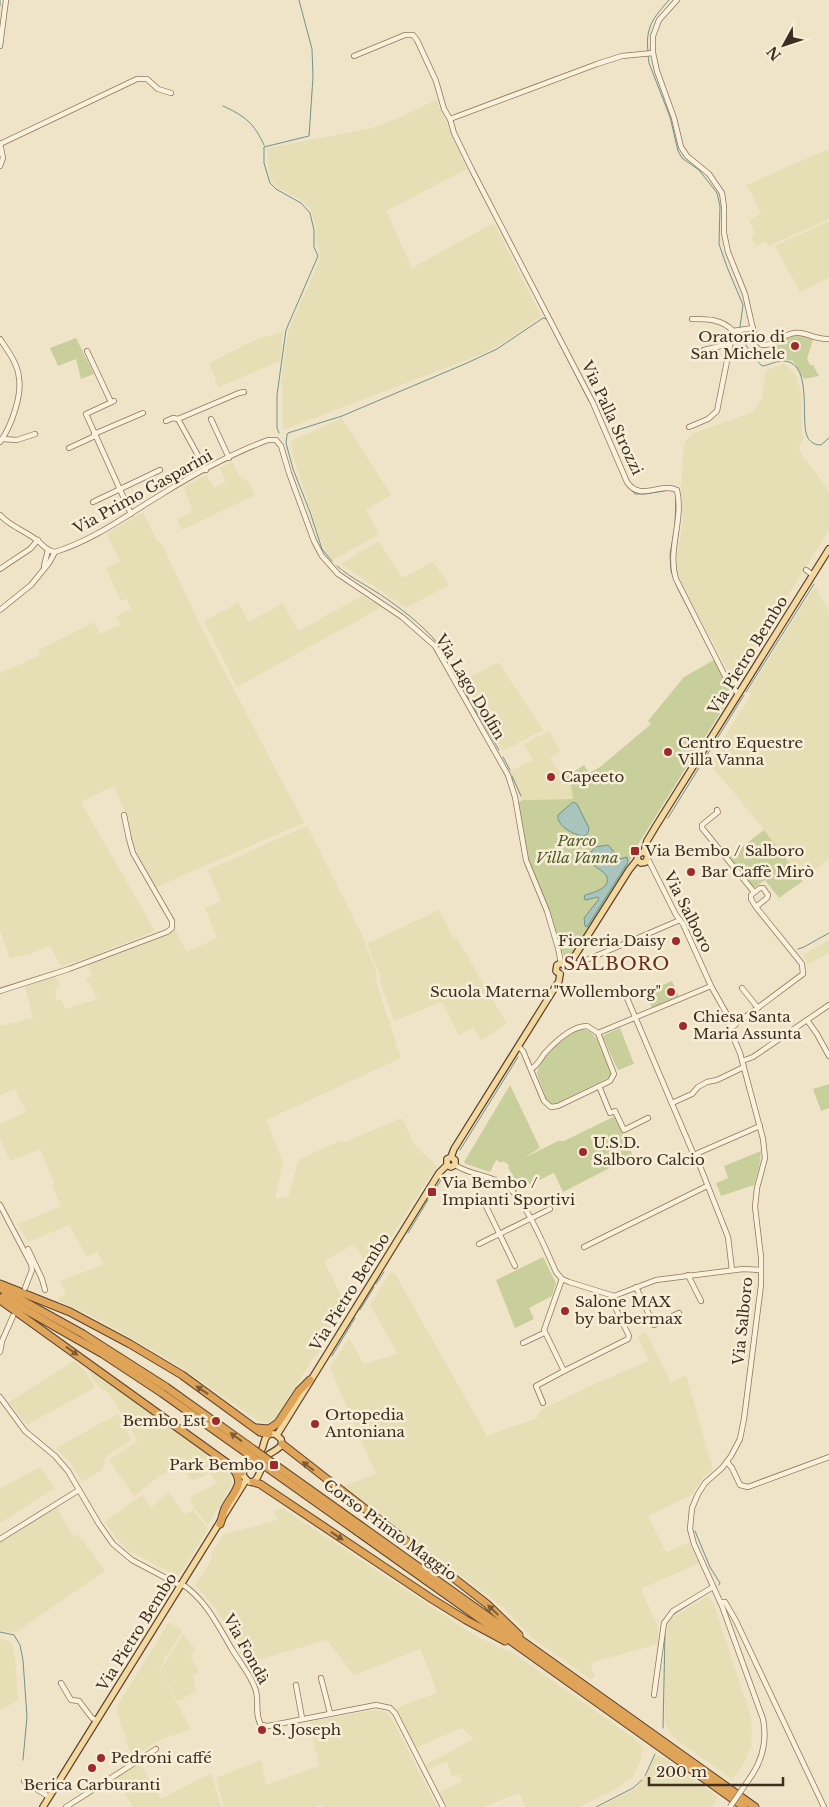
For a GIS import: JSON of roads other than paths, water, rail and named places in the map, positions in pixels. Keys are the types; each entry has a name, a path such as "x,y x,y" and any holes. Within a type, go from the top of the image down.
{"highway":[{"path":"0,1284 70,1312 130,1344 182,1376 260,1432 273,1434"},
{"name":"Corso Primo Maggio","path":"0,1288 90,1338 553,1667 755,1807"},
{"name":"Corso Primo Maggio","path":"0,1296 164,1390"},
{"path":"0,1300 242,1472"},
{"path":"257,1428 269,1429 278,1423 299,1391 310,1380"},
{"path":"282,1444 482,1601 553,1667"},
{"path":"220,1524 225,1509 238,1487 239,1479 231,1466"},
{"path":"250,1481 260,1484 457,1614 553,1667"},
{"name":"Corso Primo Maggio","path":"553,1667 744,1807"}],"main road":[{"name":"Via Pietro Bembo","path":"639,862 638,854 644,852 647,841 738,694 809,572 829,549"},
{"path":"644,852 647,854 648,859"},
{"name":"Via Pietro Bembo","path":"242,1472 244,1467 255,1460 262,1450 264,1439 273,1434 310,1380 439,1173 447,1165 446,1160 451,1157 454,1149 559,981 560,974 564,972 566,964 629,870 639,862 645,863 648,859"},
{"path":"447,1165 451,1167 454,1165 455,1160 451,1157"},
{"path":"273,1434 281,1439 282,1444"},
{"name":"Via Pietro Bembo","path":"43,1807 220,1524 250,1481 259,1476 261,1464 267,1456 278,1450 282,1444"},
{"path":"242,1472 244,1477 250,1481"}],"street":[{"path":"0,46 6,0"},
{"path":"677,0 659,20 652,36 648,53 674,118 681,147 688,156 709,174 722,193 726,247 745,294 750,328 755,338 762,345 769,346 796,332 814,338 829,339"},
{"name":"Via Palla Strozzi","path":"354,56 406,34 413,34 430,68 454,133 593,403 626,482 632,489 638,491 671,488 676,490 678,524 672,563 676,579 725,676 738,694"},
{"path":"450,119 582,68 622,56 648,53"},
{"path":"0,166 3,158 0,143 137,79 147,79 158,89 171,93"},
{"path":"692,319 710,319 722,322 734,330 750,328"},
{"path":"689,427 708,419 717,411 729,344 734,330"},
{"path":"0,339 17,368 20,378 19,393 13,415 1,440 17,440 35,434"},
{"path":"704,350 729,344"},
{"path":"87,351 113,401 86,414 131,514"},
{"path":"166,421 172,418 178,419 244,392"},
{"path":"69,448 143,412"},
{"path":"178,419 206,470"},
{"path":"211,419 229,458"},
{"name":"Via Primo Gasparini","path":"55,552 97,534 162,494 229,458 268,440 273,439 278,442"},
{"name":"Via Lago Dolfin","path":"278,442 314,541 322,556 338,574 402,617 435,646 508,775 515,797 526,860 547,911 560,953 566,964"},
{"path":"93,502 160,470"},
{"path":"0,515 11,525 38,540 48,550 55,552 31,585 0,610"},
{"path":"0,569 30,549 38,540"},
{"path":"44,568 48,550"},
{"path":"717,810 718,812 702,825 702,828 754,892"},
{"path":"0,990 70,969 167,932 172,928 172,921 133,853 124,815"},
{"name":"Via Salboro","path":"648,859 680,920 711,986 729,1018 728,1023 732,1026 731,1032 742,1061 760,1126 765,1158 757,1188 755,1207 761,1285 742,1429 735,1451 727,1462 701,1488 694,1502 691,1514 692,1538 720,1602 765,1728 764,1749 757,1767 730,1807"},
{"name":"Via Salboro","path":"639,862 653,871"},
{"path":"732,1026 735,1025 736,1021 744,1018 804,974 802,964 756,907 750,897 754,892 762,888 768,895 756,907"},
{"path":"566,964 578,964 680,920"},
{"path":"598,1033 711,986"},
{"path":"742,988 758,1008"},
{"path":"624,991 693,1153 696,1156 728,1236 732,1270"},
{"path":"742,1061 753,1057 829,1005"},
{"path":"729,1018 733,1018 736,1021"},
{"path":"807,1020 829,1056"},
{"path":"518,1046 523,1051 544,1101 551,1107 558,1106 599,1086 612,1078 614,1074 598,1033 587,1026 577,1028 555,1044 536,1066 531,1069"},
{"path":"672,1103 692,1094 702,1084 717,1080 744,1068"},
{"path":"599,1086 610,1113 615,1111 624,1130 648,1118"},
{"path":"696,1156 698,1153 760,1126"},
{"path":"454,1165 465,1172 504,1183 511,1188 521,1201 556,1272 562,1279 614,1296 656,1280 732,1270 761,1270"},
{"path":"584,1247 707,1186"},
{"path":"482,1198 515,1266"},
{"path":"0,1205 31,1264 32,1270 25,1288"},
{"path":"479,1244 550,1209"},
{"path":"8,1220 16,1228 33,1258 45,1290"},
{"path":"688,1275 701,1301"},
{"path":"562,1279 549,1313 544,1333 564,1371"},
{"path":"636,1287 654,1325 679,1313"},
{"path":"543,1403 536,1386 628,1339 629,1336 614,1303 614,1296"},
{"path":"0,1352 2,1341 14,1316"},
{"path":"523,1343 544,1333"},
{"path":"0,1396 8,1410 25,1431 63,1464 103,1530 122,1553 182,1585"},
{"path":"727,1462 740,1485 748,1487 829,1457"},
{"path":"0,1540 79,1490"},
{"name":"Via Fondà","path":"182,1585 199,1598 211,1612 232,1650 251,1678 258,1695 258,1719 261,1725 268,1726 376,1705 390,1708 395,1713 443,1807"},
{"path":"654,1695 664,1623 673,1611 713,1587"},
{"name":"Via Salboro","path":"720,1602 725,1602 736,1621 824,1807"},
{"path":"320,1678 330,1714"},
{"name":"Via Pietro Bembo","path":"60,1683 71,1700 79,1701 92,1718 96,1720"},
{"path":"296,1685 302,1718"},
{"path":"66,1807 156,1749"},
{"path":"24,1781 49,1797"}],"water":[{"path":"573,802 577,804 589,828 585,836 567,830 558,819 558,815"},
{"path":"608,845 620,859 627,857 628,862 587,927 585,926 584,918 599,899 598,897 586,900 584,899 585,895 601,889 607,883 606,875 593,865 591,852 595,847"}],"waterway":[{"path":"0,0 0,6"},
{"path":"279,433 277,428 277,395 286,330 318,256 314,247 314,230 310,213 301,203 276,189 270,183 264,163 264,147 309,136 313,77 312,49 299,0"},
{"path":"648,51 649,29 669,0"},
{"path":"648,55 649,63 670,117 678,151 682,158 699,170 717,193 720,206 719,244 743,305 740,327"},
{"path":"223,106 248,121 264,145"},
{"path":"332,561 322,549 293,469 286,443 288,433 342,416 467,363 497,349 543,318 547,319 589,401"},
{"path":"740,331 749,350 762,366 785,361 794,365 800,372 803,383 808,438 817,445 821,445 829,438"},
{"path":"620,471 627,485 635,494 670,490"},
{"path":"675,524 676,498"},
{"path":"675,527 670,554 671,571 677,587 715,661"},
{"path":"337,566 387,599 410,617 432,637 444,652"},
{"path":"746,692 814,584"},
{"path":"457,679 499,750"},
{"path":"668,818 744,695"},
{"path":"503,757 510,770"},
{"path":"512,776 521,796"},
{"path":"798,949 829,933"},
{"path":"460,1150 518,1057"},
{"path":"436,1188 444,1175"},
{"path":"408,1233 428,1200"},
{"path":"376,1284 384,1272"},
{"path":"360,1310 374,1287"},
{"path":"332,1356 355,1318"},
{"path":"695,1531 710,1567 720,1583 719,1585"},
{"path":"674,1614 709,1592"},
{"path":"0,1632 14,1635 20,1645 23,1660 27,1717 23,1760"},
{"path":"663,1728 665,1634"},
{"path":"645,1776 655,1754"},
{"path":"596,1807 633,1788 642,1780"}],"place":[{"name":"Oratorio di San Michele","path":"795,346"},
{"name":"Centro Equestre Villa Vanna","path":"668,752"},
{"name":"Capeeto","path":"551,777"},
{"name":"Via Bembo / Salboro","path":"635,851"},
{"name":"Bar Caffè Mirò","path":"691,872"},
{"name":"Fioreria Daisy","path":"676,941"},
{"name":"Scuola Materna \"Wollemborg\"","path":"671,992"},
{"name":"Chiesa Santa Maria Assunta","path":"683,1026"},
{"name":"U.S.D. Salboro Calcio","path":"583,1152"},
{"name":"Via Bembo / Impianti Sportivi","path":"432,1192"},
{"name":"Salone MAX by barbermax","path":"565,1311"},
{"name":"Bembo Est","path":"216,1421"},
{"name":"Ortopedia Antoniana","path":"315,1424"},
{"name":"Park Bembo","path":"274,1465"},
{"name":"S. Joseph","path":"262,1730"},
{"name":"Pedroni caffé","path":"101,1758"},
{"name":"Berica Carburanti","path":"92,1768"}],"district":[{"name":"SALBORO","path":"617,964"}],"park label":[{"name":"Parco Villa Vanna","path":"577,850"}]}
